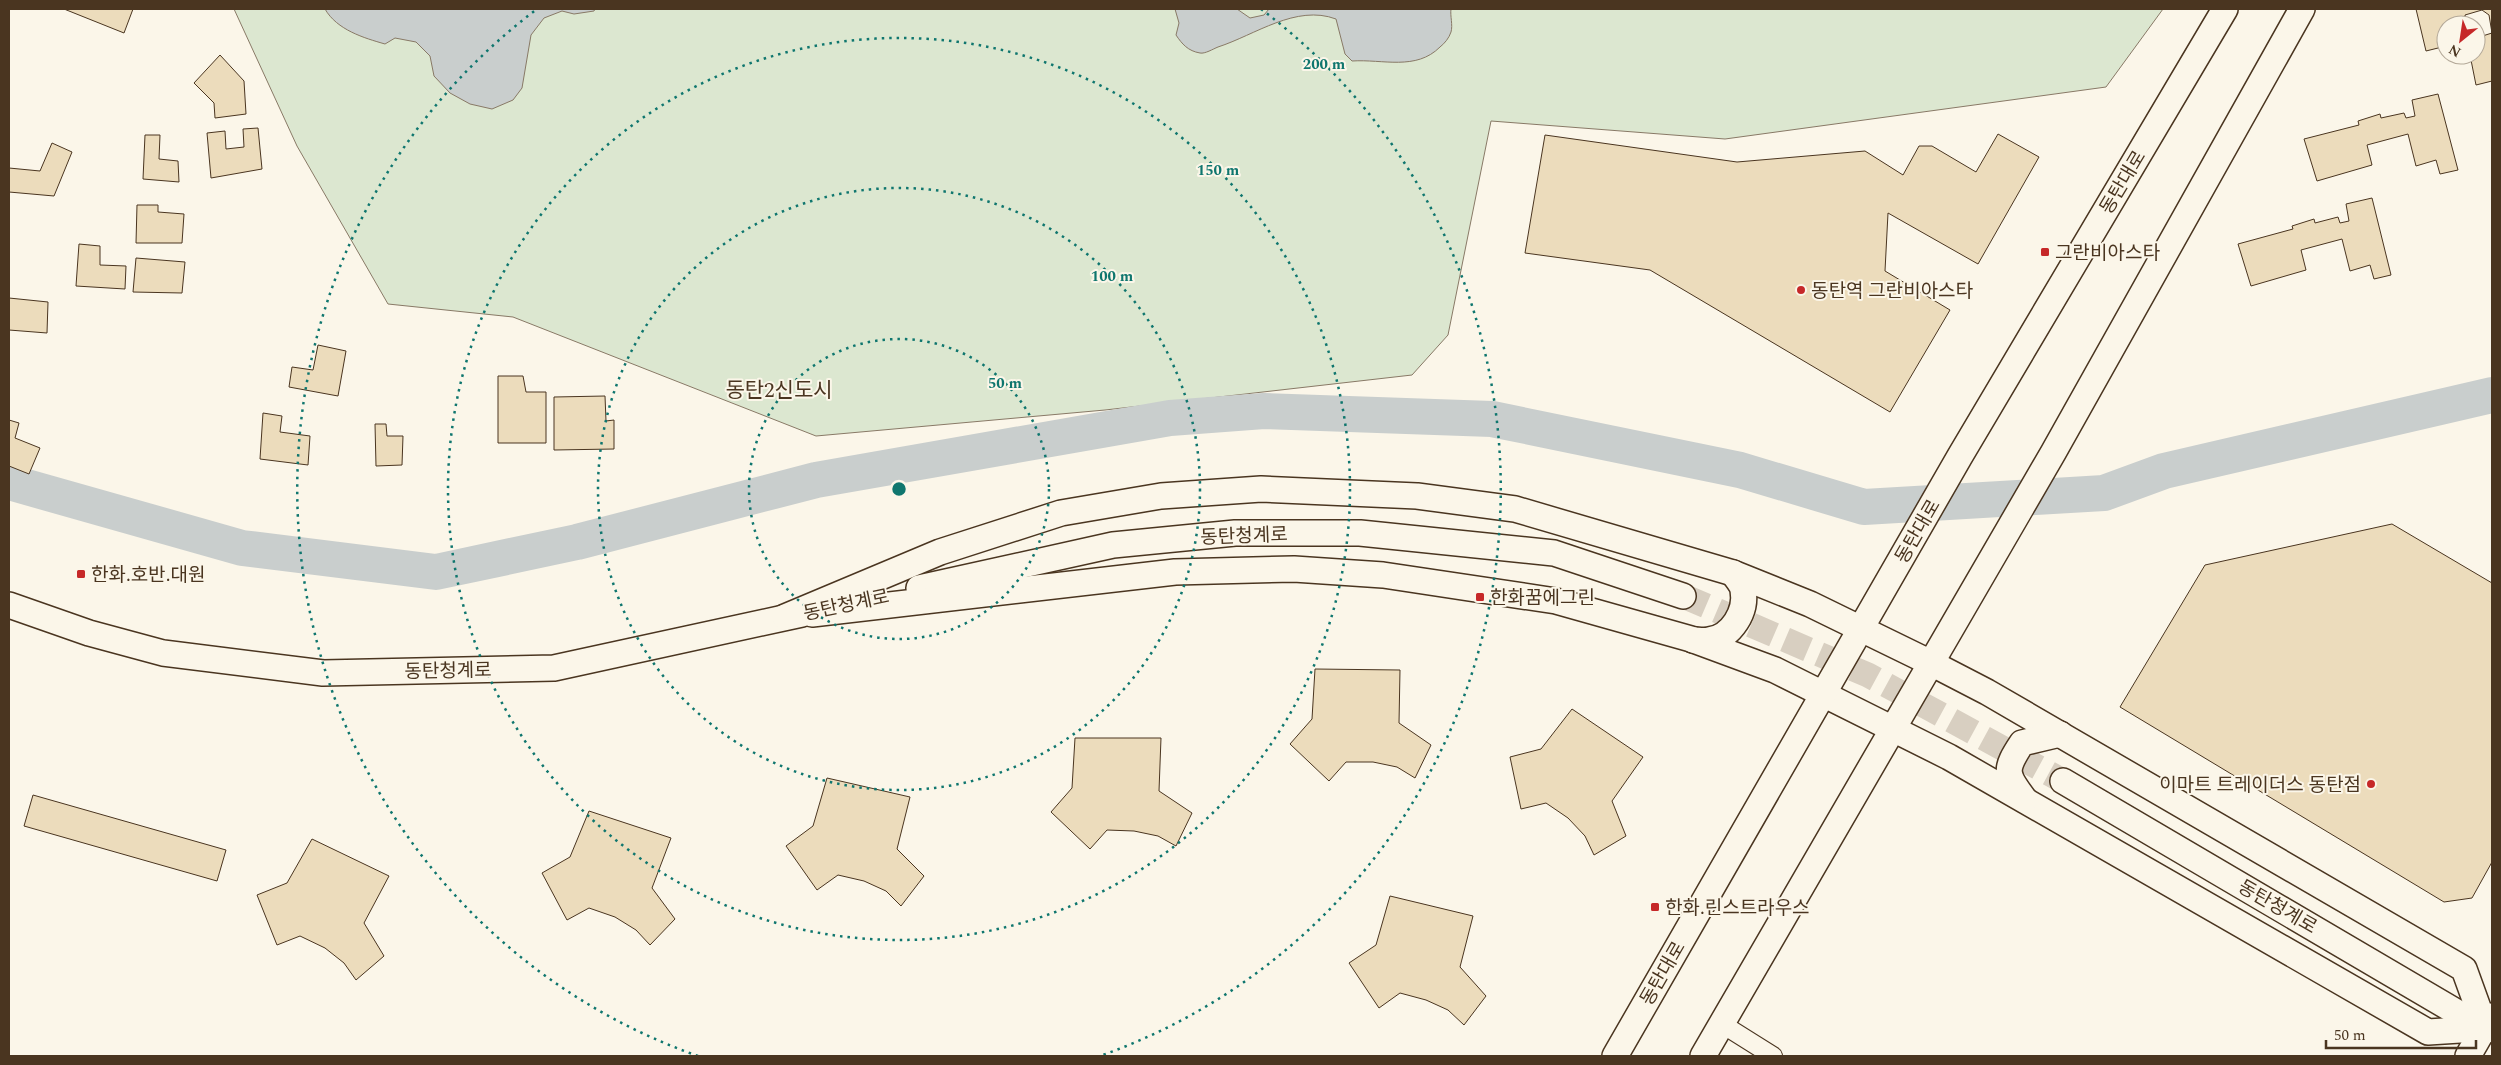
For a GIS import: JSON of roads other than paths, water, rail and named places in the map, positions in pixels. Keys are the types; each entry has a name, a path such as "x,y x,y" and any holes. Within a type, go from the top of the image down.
{"street":[{"name":"동탄대로","path":"1615,1056 1960,456 2225,9"},
{"path":"1703,1056 2053,453 2302,9"},
{"path":"785,617 940,552 1061,513 1161,496 1261,488 1416,496 1516,509 1733,572 1810,604 1987,692 2464,969 2490,1026"},
{"name":"동탄청계로","path":"9,605 89,632 163,653 323,673 554,668 1113,545 1235,533 1360,533 1554,553 1683,596"},
{"path":"785,617 1174,572 1294,569 1383,575 1556,600 1691,639 1775,670 1893,728 1949,757 2428,1032 2490,1026"},
{"path":"1691,639 1709,640 1723,635 1735,624 1743,609 1743,589 1733,572"},
{"path":"2027,802 2010,781 2010,762 2022,742 2060,734"},
{"name":"동탄청계로","path":"2062,781 2490,1026"},
{"path":"1722,1024 1773,1056"},
{"path":"2468,1056 2490,1026"}],"waterway":[{"path":"9,482 242,548 436,572 577,542 816,480 1170,418 1264,411 1492,419 1740,470 1864,507 2104,493 2164,471 2492,395"}],"tunnel":[{"path":"1683,596 1868,675 2063,781"}],"place":[{"name":"그란비아스타","path":"2045,252"},
{"name":"동탄역 그란비아스타","path":"1801,290"},
{"name":"한화.호반.대원","path":"81,574"},
{"name":"한화꿈에그린","path":"1480,597"},
{"name":"이마트 트레이더스 동탄점","path":"2371,784"},
{"name":"한화.린스트라우스","path":"1655,907"}],"district":[{"name":"동탄2신도시","path":"779,390"}]}
